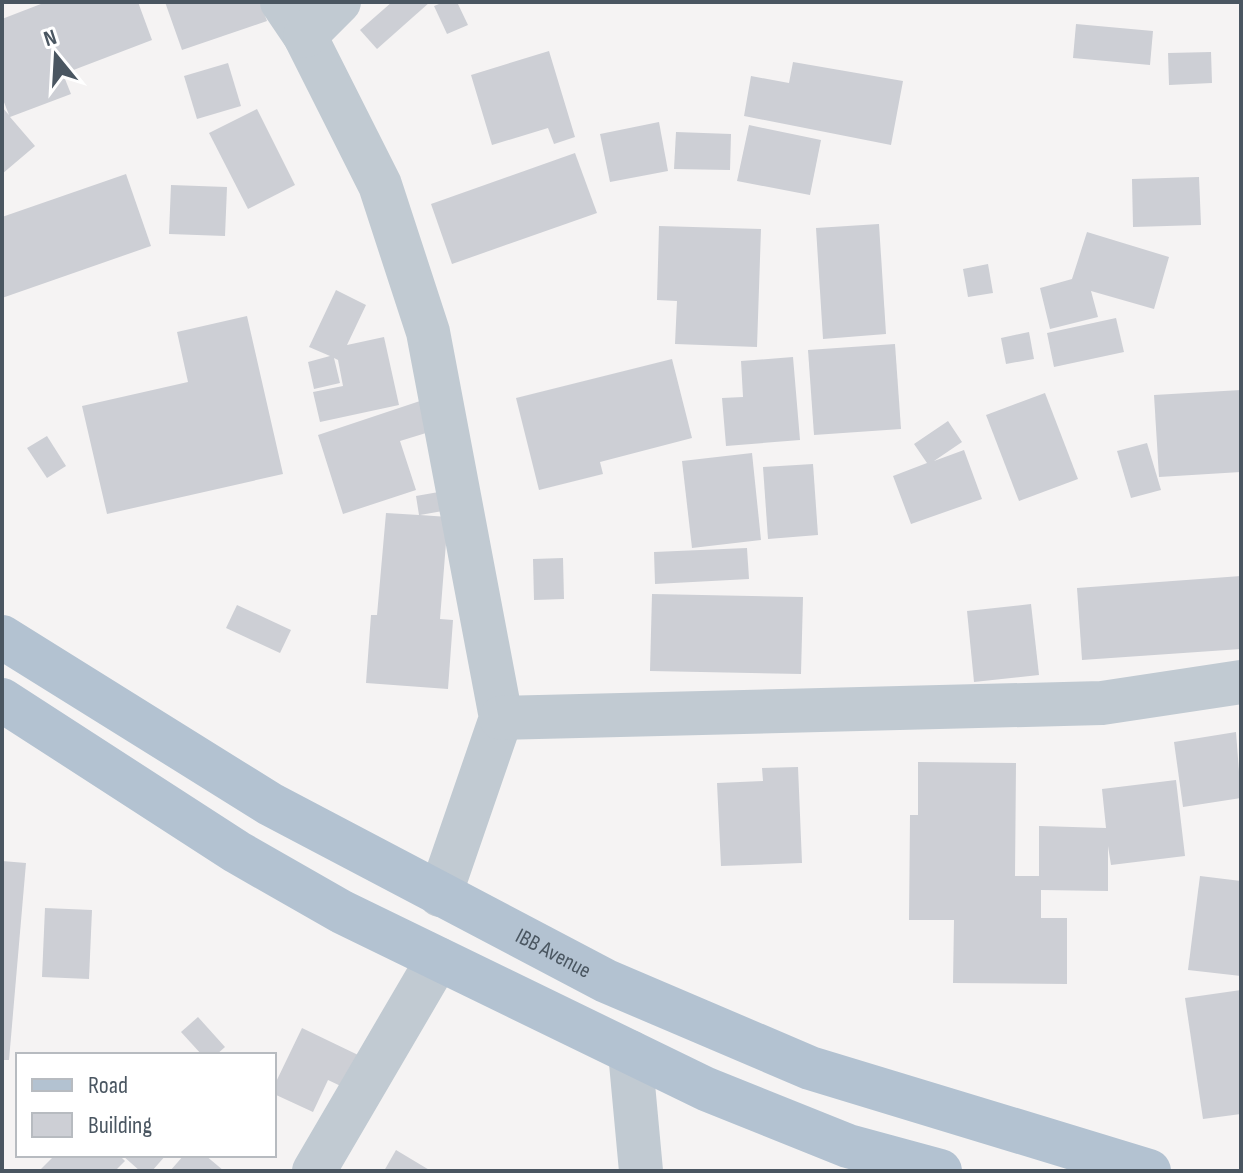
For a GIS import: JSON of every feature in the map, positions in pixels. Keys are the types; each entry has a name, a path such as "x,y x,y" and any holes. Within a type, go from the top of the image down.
{"main road":[{"name":"IBB Avenue","path":"2,637 270,804 606,981 810,1068 1149,1171"},
{"path":"2,700 237,852 342,912 706,1089 848,1146 940,1171"}],"street":[{"path":"339,2 293,19 380,185 428,332 501,718 440,895"},
{"path":"501,718 1102,703 1241,682"},
{"path":"314,1171 438,959"},
{"path":"630,1052 641,1171"}],"building":[{"path":"46,2 138,2 152,40 63,74 71,94 10,117 35,146 2,174 2,107 9,115 2,97 2,19"},
{"path":"165,2 260,2 267,21 182,50"},
{"path":"392,2 430,2 377,49 360,30"},
{"path":"457,2 468,25 447,34 434,6"},
{"path":"1076,24 1153,31 1150,65 1073,58"},
{"path":"549,51 575,137 554,144 548,128 492,145 471,75"},
{"path":"1211,52 1212,83 1169,85 1168,53"},
{"path":"793,62 903,81 891,145 744,116 751,76 789,83"},
{"path":"228,63 241,106 197,119 184,76"},
{"path":"257,109 295,185 248,209 209,133"},
{"path":"659,122 668,171 610,182 600,134"},
{"path":"749,125 821,140 810,195 737,181"},
{"path":"676,132 731,134 730,170 674,169"},
{"path":"575,153 597,213 452,264 431,204"},
{"path":"126,174 151,246 2,298 2,217"},
{"path":"1199,177 1201,225 1133,227 1132,179"},
{"path":"171,185 227,187 225,236 169,234"},
{"path":"879,224 886,334 823,339 816,228"},
{"path":"659,226 761,229 757,347 675,344 677,301 657,300"},
{"path":"1087,232 1169,257 1154,309 1091,291 1098,317 1050,329 1040,288 1072,279"},
{"path":"988,264 993,293 968,297 963,269"},
{"path":"336,290 366,305 347,345 384,337 399,405 320,422 313,392 343,386 338,360 334,358 340,383 314,389 308,362 330,356 309,347"},
{"path":"247,316 283,474 107,514 82,406 188,382 177,332"},
{"path":"1116,318 1124,352 1054,367 1047,333"},
{"path":"1029,332 1034,359 1006,364 1001,338"},
{"path":"895,344 901,429 814,435 808,350"},
{"path":"793,357 800,440 726,446 722,398 743,397 741,361"},
{"path":"672,359 692,438 600,462 603,474 539,490 516,398"},
{"path":"1241,390 1241,472 1159,477 1154,395"},
{"path":"1045,393 1078,479 1019,501 986,415"},
{"path":"429,398 439,429 400,441 416,490 343,514 318,435"},
{"path":"948,421 962,442 934,461 964,450 982,499 911,524 893,476 927,463 914,444"},
{"path":"47,436 66,466 47,478 27,448"},
{"path":"1147,443 1161,490 1131,498 1117,451"},
{"path":"752,453 761,540 692,548 682,461"},
{"path":"813,464 818,535 768,539 763,467"},
{"path":"450,490 454,509 420,515 448,517 440,619 453,620 448,689 366,683 371,615 377,615 386,513 419,515 416,496"},
{"path":"747,548 749,579 655,584 654,552"},
{"path":"563,558 564,599 534,600 533,559"},
{"path":"1241,576 1241,649 1082,660 1077,588"},
{"path":"652,594 803,597 801,674 650,671"},
{"path":"1031,604 1039,675 974,682 967,611"},
{"path":"237,605 291,630 280,653 226,628"},
{"path":"1236,732 1241,798 1183,807 1174,742"},
{"path":"918,762 1016,763 1015,876 1039,876 1039,826 1106,828 1102,789 1176,780 1185,856 1111,865 1108,846 1108,891 1041,890 1041,918 1067,918 1067,984 953,983 954,920 909,920 910,815 918,815"},
{"path":"798,767 802,863 721,866 717,783 763,781 762,768"},
{"path":"2,861 26,863 9,1060 2,1060"},
{"path":"1200,876 1241,881 1241,976 1188,970"},
{"path":"45,908 92,910 89,979 42,977"},
{"path":"1241,990 1241,1114 1203,1119 1185,998"},
{"path":"198,1017 225,1047 218,1053 200,1053 181,1032"},
{"path":"302,1028 381,1066 366,1098 328,1080 313,1112 276,1095 276,1082"},
{"path":"396,1150 431,1171 384,1171"},
{"path":"53,1157 121,1157 125,1161 115,1171 39,1171"},
{"path":"124,1157 164,1157 152,1171 140,1171"},
{"path":"182,1157 207,1157 224,1171 170,1171"}]}
